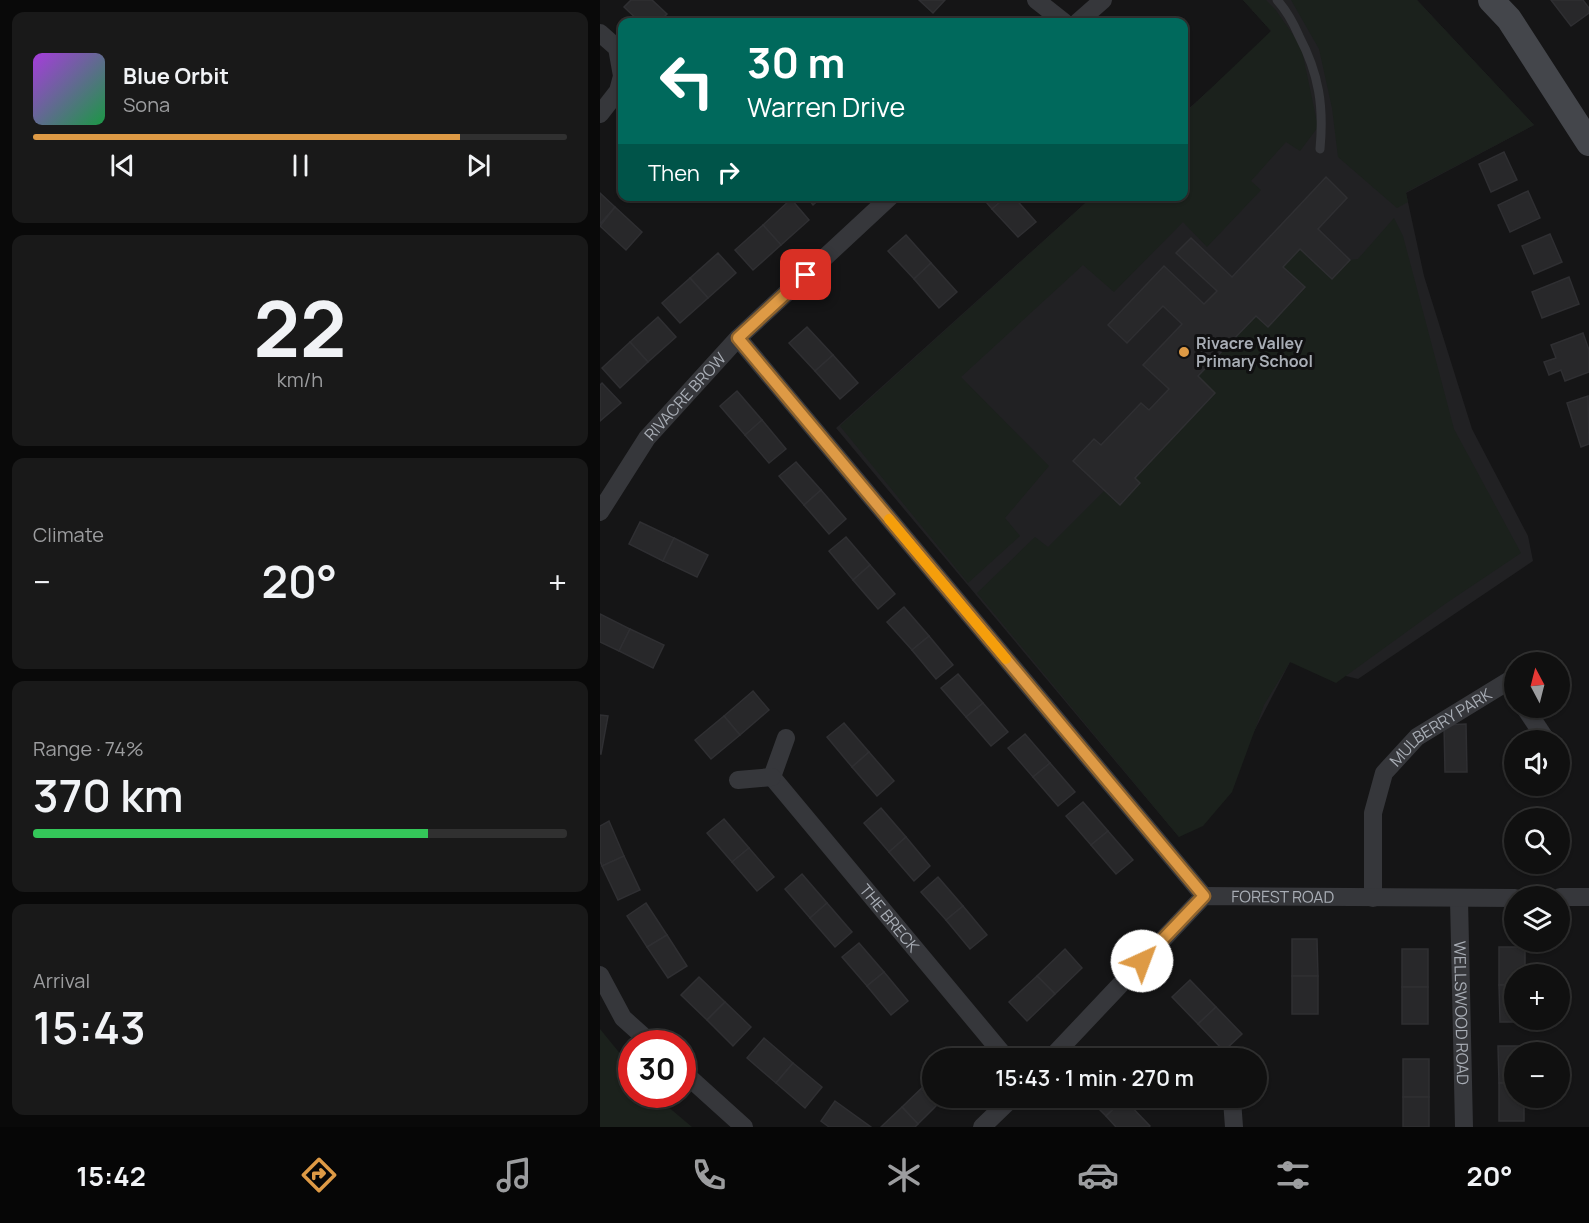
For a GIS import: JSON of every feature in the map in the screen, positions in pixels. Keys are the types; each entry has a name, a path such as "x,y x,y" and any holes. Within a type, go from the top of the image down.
{"main road":[{"path":"1491,0 1509,19 1589,143"}],"street":[{"path":"1036,0 1059,18"},
{"path":"1083,18 1103,0"},
{"path":"600,33 617,48 618,54"},
{"path":"600,114 618,91"},
{"name":"RIVACRE BROW","path":"600,512 647,438 738,338 886,201"},
{"path":"738,338 1204,896 1060,1048"},
{"name":"MULBERRY PARK","path":"1373,898 1373,813 1384,773 1417,737 1504,688"},
{"path":"738,780 772,777 786,738"},
{"name":"THE BRECK","path":"772,777 998,1048"},
{"name":"FOREST ROAD","path":"1204,896 1504,898"},
{"path":"1570,897 1589,897"},
{"name":"WELLSWOOD ROAD","path":"1459,899 1464,1127"},
{"path":"600,975 623,1018 636,1030"},
{"path":"696,1084 744,1127"},
{"path":"982,1127 1002,1108"},
{"path":"1233,1108 1234,1127"}],"lane":[{"path":"1277,0 1286,10 1312,64 1320,90 1322,111 1320,149"}],"shaded area":[{"name":"Rivacre Valley Primary School","path":"1243,0 1417,0 1534,125 1406,193 1424,276 1472,429 1528,536 1533,561 1358,679 1290,662 1247,745 1179,837 836,428 1088,201 1188,201 1188,109 1271,31"},
{"path":"1243,0 1266,0 1301,46 1318,127 1300,151 1286,142 1251,181 1261,190 1207,247 1183,222 1114,292 1083,265 961,377 1049,466 1005,518 1020,536 968,583 840,426 1088,201 1188,201 1188,110 1271,31"},
{"path":"1291,0 1417,0 1534,125 1406,192 1408,202 1397,208 1338,157 1332,108 1319,49"},
{"path":"1394,218 1403,236 1454,429 1521,553 1445,604 1336,683 1290,662 1264,705 1232,792 1203,826 1179,837 977,593 1035,537 1048,547 1104,491 1120,505 1140,483 1135,478 1215,393 1198,376 1256,316 1268,327 1305,288 1283,267 1300,249 1332,278 1350,260 1358,259"},
{"path":"600,1029 618,1051 618,1108 669,1108 692,1127 600,1127"}],"building":[{"path":"631,0 652,0 667,14 663,18 636,18 624,7"},
{"path":"919,0 945,0 933,13"},
{"path":"1551,0 1583,0 1589,8 1589,13 1571,26"},
{"path":"1504,152 1517,180 1491,192 1479,164"},
{"path":"1326,177 1347,198 1318,229 1350,260 1332,279 1300,249 1283,267 1305,287 1268,327 1256,316 1198,376 1215,393 1135,478 1140,483 1120,505 1073,461 1094,439 1101,445 1141,403 1149,410 1169,389 1143,365 1182,324 1163,306 1127,343 1108,325 1164,266 1204,304 1217,291 1176,253 1191,238 1232,277"},
{"path":"1528,191 1540,218 1510,232 1498,205"},
{"path":"600,193 615,207 600,224"},
{"path":"789,201 793,201 809,220 781,245 763,225"},
{"path":"985,201 1001,201 992,209"},
{"path":"1001,201 1017,201 1036,222 1018,237 992,209"},
{"path":"615,207 642,232 626,250 600,226"},
{"path":"763,225 781,245 753,270 735,250"},
{"path":"1550,234 1562,262 1534,274 1522,246"},
{"path":"906,235 931,263 914,279 888,251"},
{"path":"718,253 736,273 708,298 690,278"},
{"path":"931,263 957,292 939,308 914,279"},
{"path":"1569,277 1579,304 1542,318 1532,292"},
{"path":"690,278 708,298 680,323 662,303"},
{"path":"658,317 676,337 648,362 630,342"},
{"path":"807,327 833,355 815,371 789,343"},
{"path":"1583,333 1589,350 1589,372 1565,381 1561,370 1549,375 1544,362 1556,358 1551,345"},
{"path":"630,342 648,362 620,388 602,368"},
{"path":"833,355 858,383 840,399 815,371"},
{"path":"602,383 621,403 600,421 600,385"},
{"path":"737,391 762,420 745,435 720,406"},
{"path":"1588,396 1589,444 1581,447 1567,403"},
{"path":"762,420 786,449 769,463 745,435"},
{"path":"796,462 821,490 804,505 779,476"},
{"path":"821,490 846,519 829,534 804,505"},
{"path":"640,522 674,538 663,561 629,544"},
{"path":"846,537 870,565 853,580 829,551"},
{"path":"674,538 708,555 697,577 663,561"},
{"path":"870,565 895,594 878,609 853,580"},
{"path":"904,607 929,636 912,650 887,622"},
{"path":"600,614 630,629 619,651 600,642"},
{"path":"630,629 664,645 653,668 619,651"},
{"path":"929,636 953,665 936,679 912,650"},
{"path":"958,674 983,703 966,717 941,688"},
{"path":"753,691 769,710 740,735 724,716"},
{"path":"983,703 1008,732 991,746 966,717"},
{"path":"600,715 608,716 601,754 600,754"},
{"path":"724,716 740,735 711,759 695,740"},
{"path":"844,723 869,752 852,767 827,737"},
{"path":"1466,724 1467,772 1445,772 1444,725"},
{"path":"1025,734 1050,763 1033,777 1008,748"},
{"path":"869,752 894,781 877,796 852,767"},
{"path":"1050,763 1075,792 1058,806 1033,777"},
{"path":"1083,802 1108,831 1091,845 1066,816"},
{"path":"881,808 906,837 889,852 864,823"},
{"path":"724,819 749,848 732,862 707,833"},
{"path":"609,821 624,856 602,866 600,826"},
{"path":"1108,831 1133,860 1116,874 1091,845"},
{"path":"906,837 930,866 914,881 889,852"},
{"path":"749,848 774,877 757,891 732,862"},
{"path":"624,856 640,890 618,900 602,866"},
{"path":"802,874 827,903 810,918 785,889"},
{"path":"938,877 963,906 946,920 921,892"},
{"path":"646,903 667,935 647,947 627,916"},
{"path":"827,903 852,932 835,947 810,918"},
{"path":"963,906 987,935 970,949 946,920"},
{"path":"667,935 687,966 668,978 647,947"},
{"path":"1292,939 1317,939 1318,976 1292,976"},
{"path":"859,943 884,972 867,986 842,957"},
{"path":"1499,947 1504,947 1504,952 1525,952 1525,964 1504,964 1504,985 1499,985"},
{"path":"1065,949 1082,968 1055,994 1037,976"},
{"path":"1402,949 1428,949 1428,987 1402,987"},
{"path":"884,972 908,1001 891,1015 867,986"},
{"path":"1037,976 1055,994 1027,1021 1009,1002"},
{"path":"1292,976 1318,976 1318,1014 1292,1014"},
{"path":"699,977 725,1002 707,1020 681,995"},
{"path":"1190,980 1216,1007 1198,1024 1172,997"},
{"path":"1499,985 1504,985 1504,1022 1500,1022"},
{"path":"1402,987 1428,987 1428,1024 1402,1024"},
{"path":"725,1002 751,1027 733,1046 707,1020"},
{"path":"1216,1007 1242,1034 1227,1048 1221,1048 1198,1024"},
{"path":"764,1038 793,1063 776,1083 747,1058"},
{"path":"1498,1046 1504,1046 1504,1083 1499,1083"},
{"path":"1403,1059 1429,1059 1429,1097 1403,1097"},
{"path":"793,1063 822,1087 805,1108 776,1083"},
{"path":"1499,1083 1504,1083 1504,1108 1524,1108 1524,1121 1499,1121"},
{"path":"922,1088 922,1108 934,1108 918,1124 902,1107"},
{"path":"1403,1097 1429,1097 1429,1127 1403,1127"},
{"path":"835,1101 871,1127 829,1127 821,1121"},
{"path":"902,1107 918,1124 915,1127 881,1127"},
{"path":"1098,1108 1114,1108 1106,1116"},
{"path":"1114,1108 1133,1108 1150,1126 1116,1127 1106,1116"}],"slow traffic":[{"path":"889,519 1006,659"}],"place":[{"name":"Rivacre Valley Primary School","path":"1184,352"}],"route":[{"path":"806,275 738,338 1204,896 1142,961"}]}
